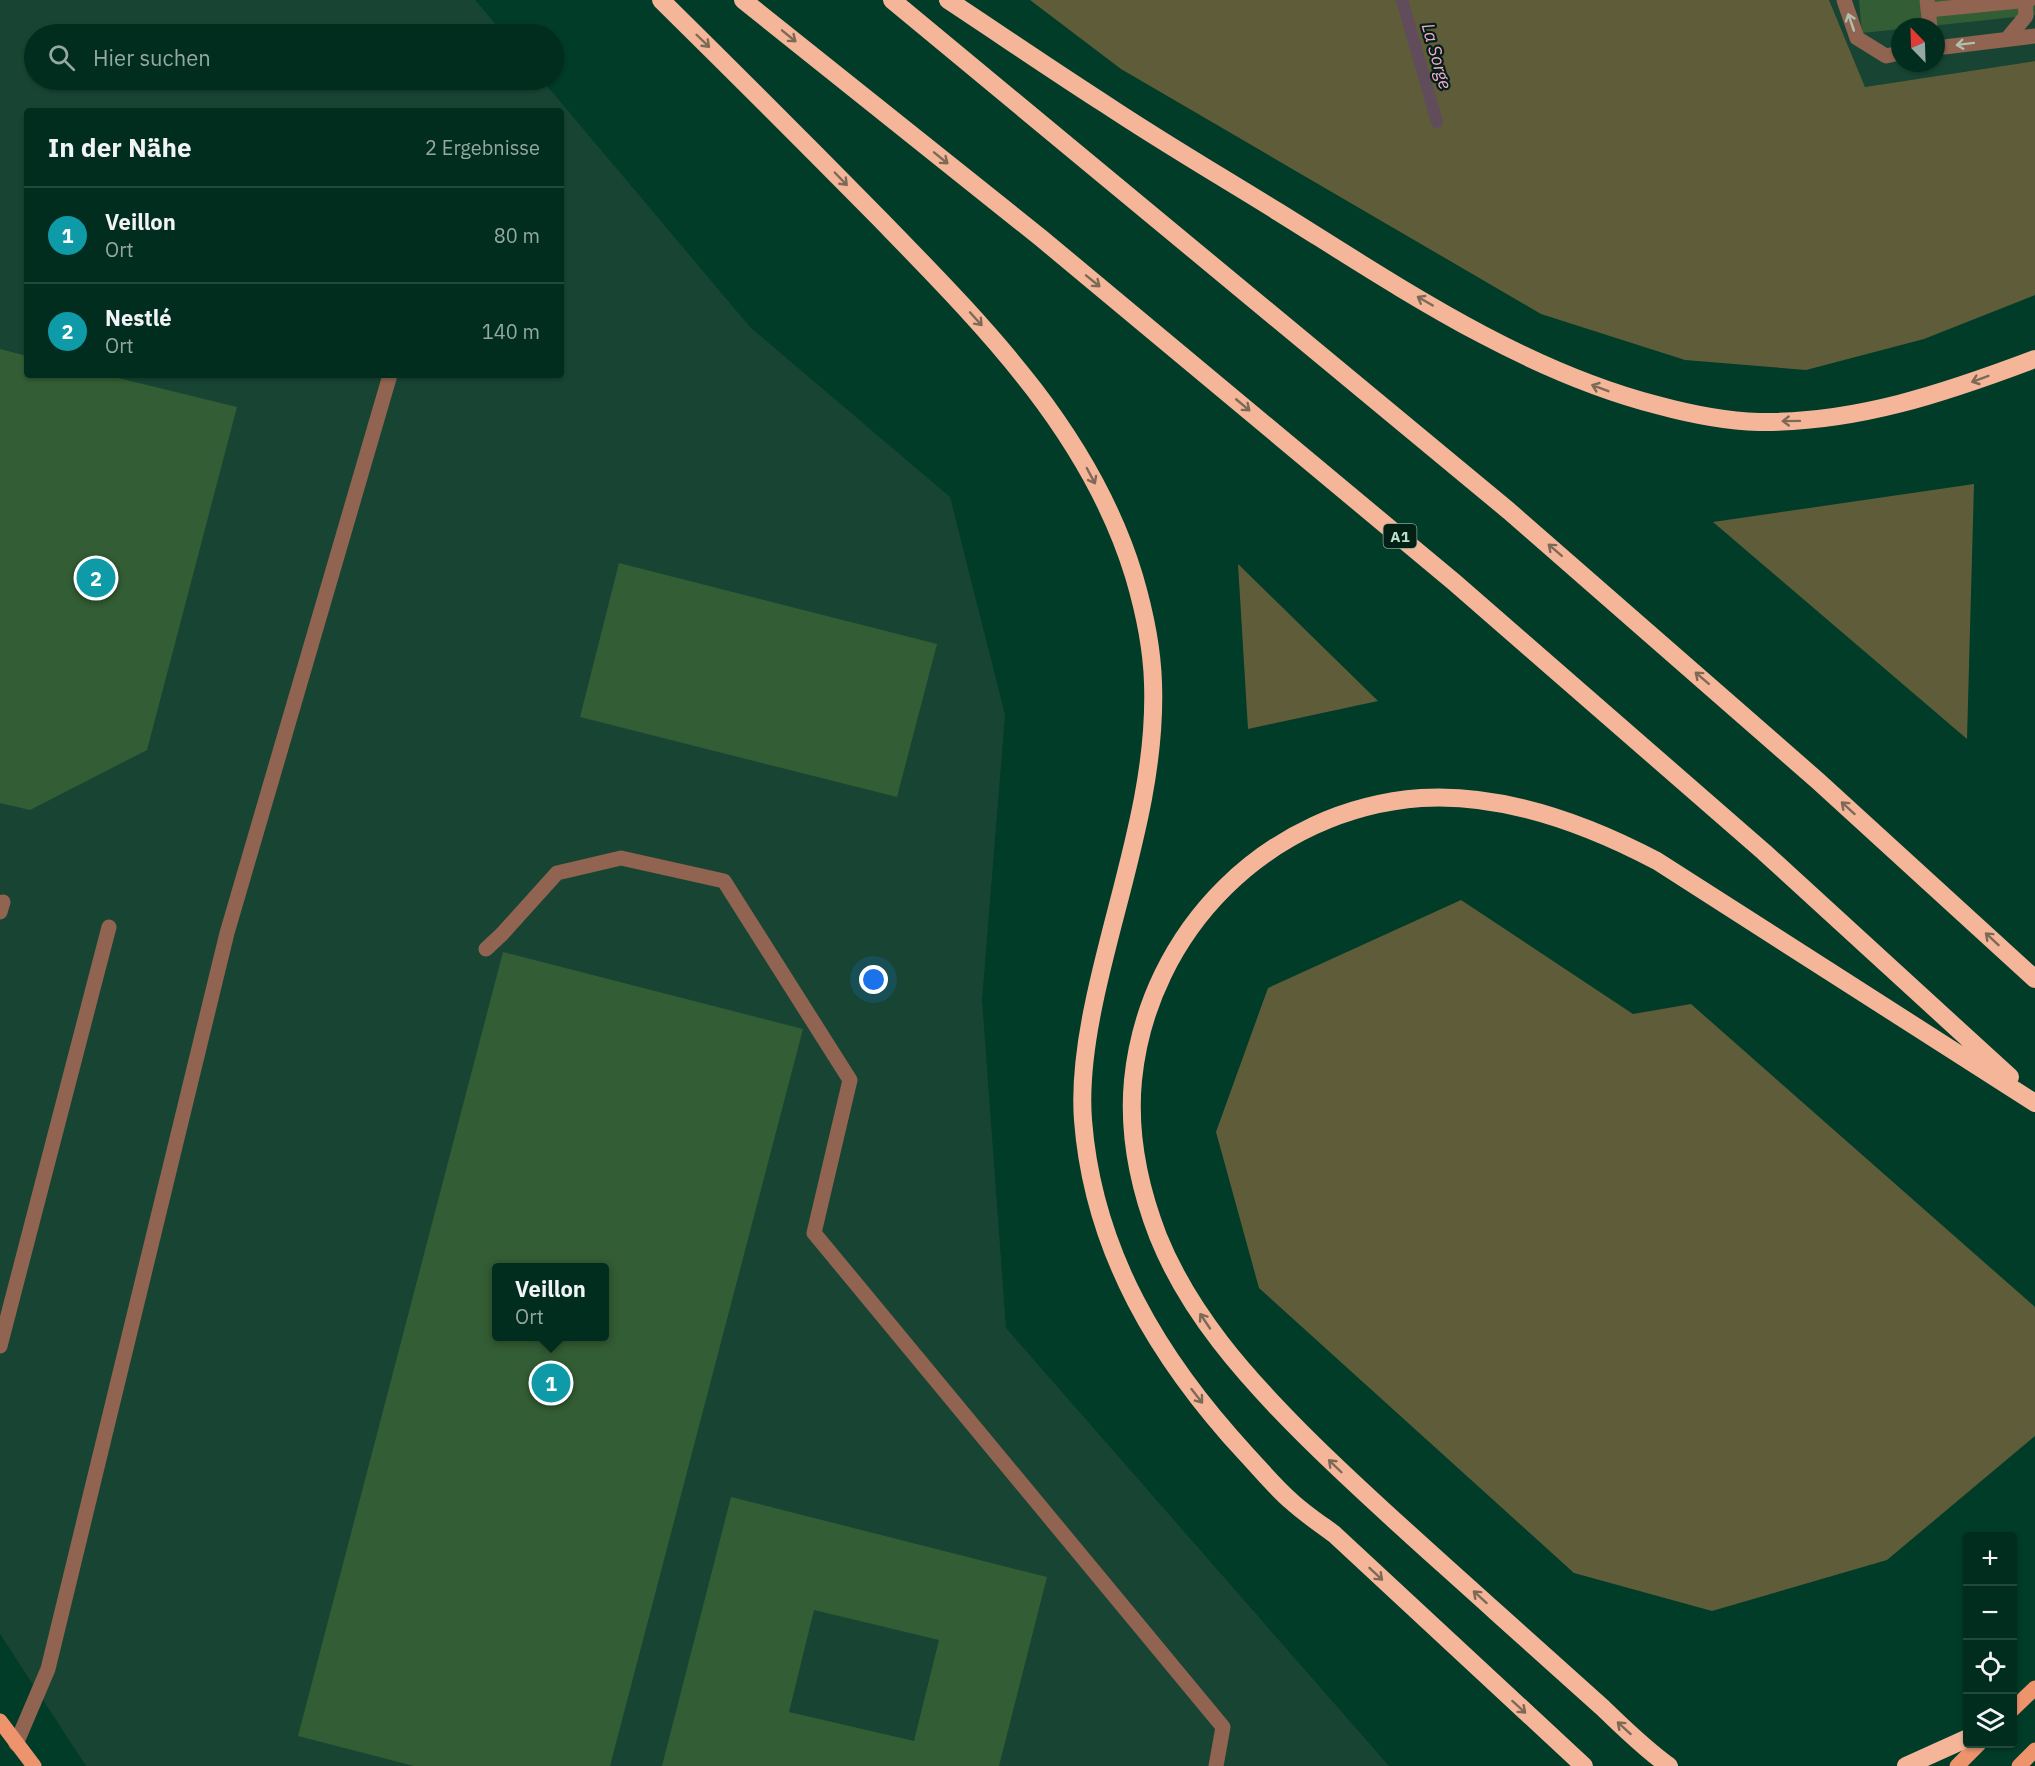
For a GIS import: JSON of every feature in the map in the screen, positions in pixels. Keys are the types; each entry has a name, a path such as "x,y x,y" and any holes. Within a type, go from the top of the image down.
{"highway":[{"path":"661,0 954,294 1003,349 1049,407 1070,438 1121,537 1143,609 1154,682 1152,720 1146,775 1136,829 1091,1016 1083,1079 1083,1116 1086,1153 1101,1217 1116,1261 1131,1294 1164,1351 1191,1389 1289,1500 1334,1534 1584,1766"},
{"name":"A1","path":"743,0 1050,246 1454,582 1755,844 2035,1101"},
{"path":"892,0 1509,511 1810,773 2035,979"},
{"path":"948,0 1107,106 1430,304 1530,358 1617,395 1694,415 1756,422 1812,420 1882,409 1955,389 2035,359"},
{"path":"1668,1766 1335,1466 1232,1358 1190,1299 1160,1240 1148,1208 1134,1143 1132,1112 1133,1081 1146,1018 1157,985 1173,954 1198,916 1230,882 1266,852 1301,831 1340,815 1382,804 1422,798 1492,802 1557,817 1624,844 1657,861 2035,1101"},
{"path":"1906,1766 1963,1740"}],"main road":[{"path":"2017,1706 2035,1688"},
{"path":"0,1721 34,1766"},
{"path":"1957,1766 1974,1748"},
{"path":"2019,1766 2035,1750"}],"lane":[{"path":"1844,0 1857,38 1886,56 1891,55"},
{"path":"2007,39 2026,16 2025,0"},
{"path":"1927,5 2030,0"},
{"path":"1945,47 2035,36"},
{"path":"16,1744 48,1669 227,933 389,378"},
{"path":"486,949 557,873 621,858 724,881 850,1080 814,1233 1223,1727 1216,1766"},
{"path":"0,1346 109,927"}],"shaded area":[{"path":"0,0 475,0 495,24 24,24 24,90 550,90 750,327 950,497 1005,715 982,1000 1006,1328 1389,1766 86,1766 0,1634"},
{"path":"1030,0 1829,0 1865,87 2035,61 2035,295 1924,339 1806,370 1685,360 1541,314 1121,69"},
{"path":"1829,0 2035,0 2035,61 1865,87"},
{"path":"1974,484 1967,739 1713,522"},
{"path":"1238,564 1378,701 1248,729"},
{"path":"1461,900 1633,1014 1691,1004 2035,1307 2035,1436 1887,1560 1712,1611 1574,1573 1259,1288 1216,1132 1268,988"}],"building":[{"path":"1859,0 2035,0 2035,15 1945,24 1945,18 1891,18 1891,30 1862,33"},
{"path":"0,349 24,355 24,378 118,378 237,407 147,750 30,810 0,803"},
{"path":"619,563 937,644 897,797 580,717"},
{"path":"503,952 803,1029 610,1766 414,1766 298,1736"},
{"path":"731,1497 1047,1577 999,1766 662,1766","holes":["814,1610 939,1640 914,1741 789,1712"]}],"waterway":[{"name":"La Sorge","path":"1402,0 1437,122"}],"place":[{"name":"Nestlé","path":"96,578"},
{"name":"Veillon","path":"551,1383"}]}
